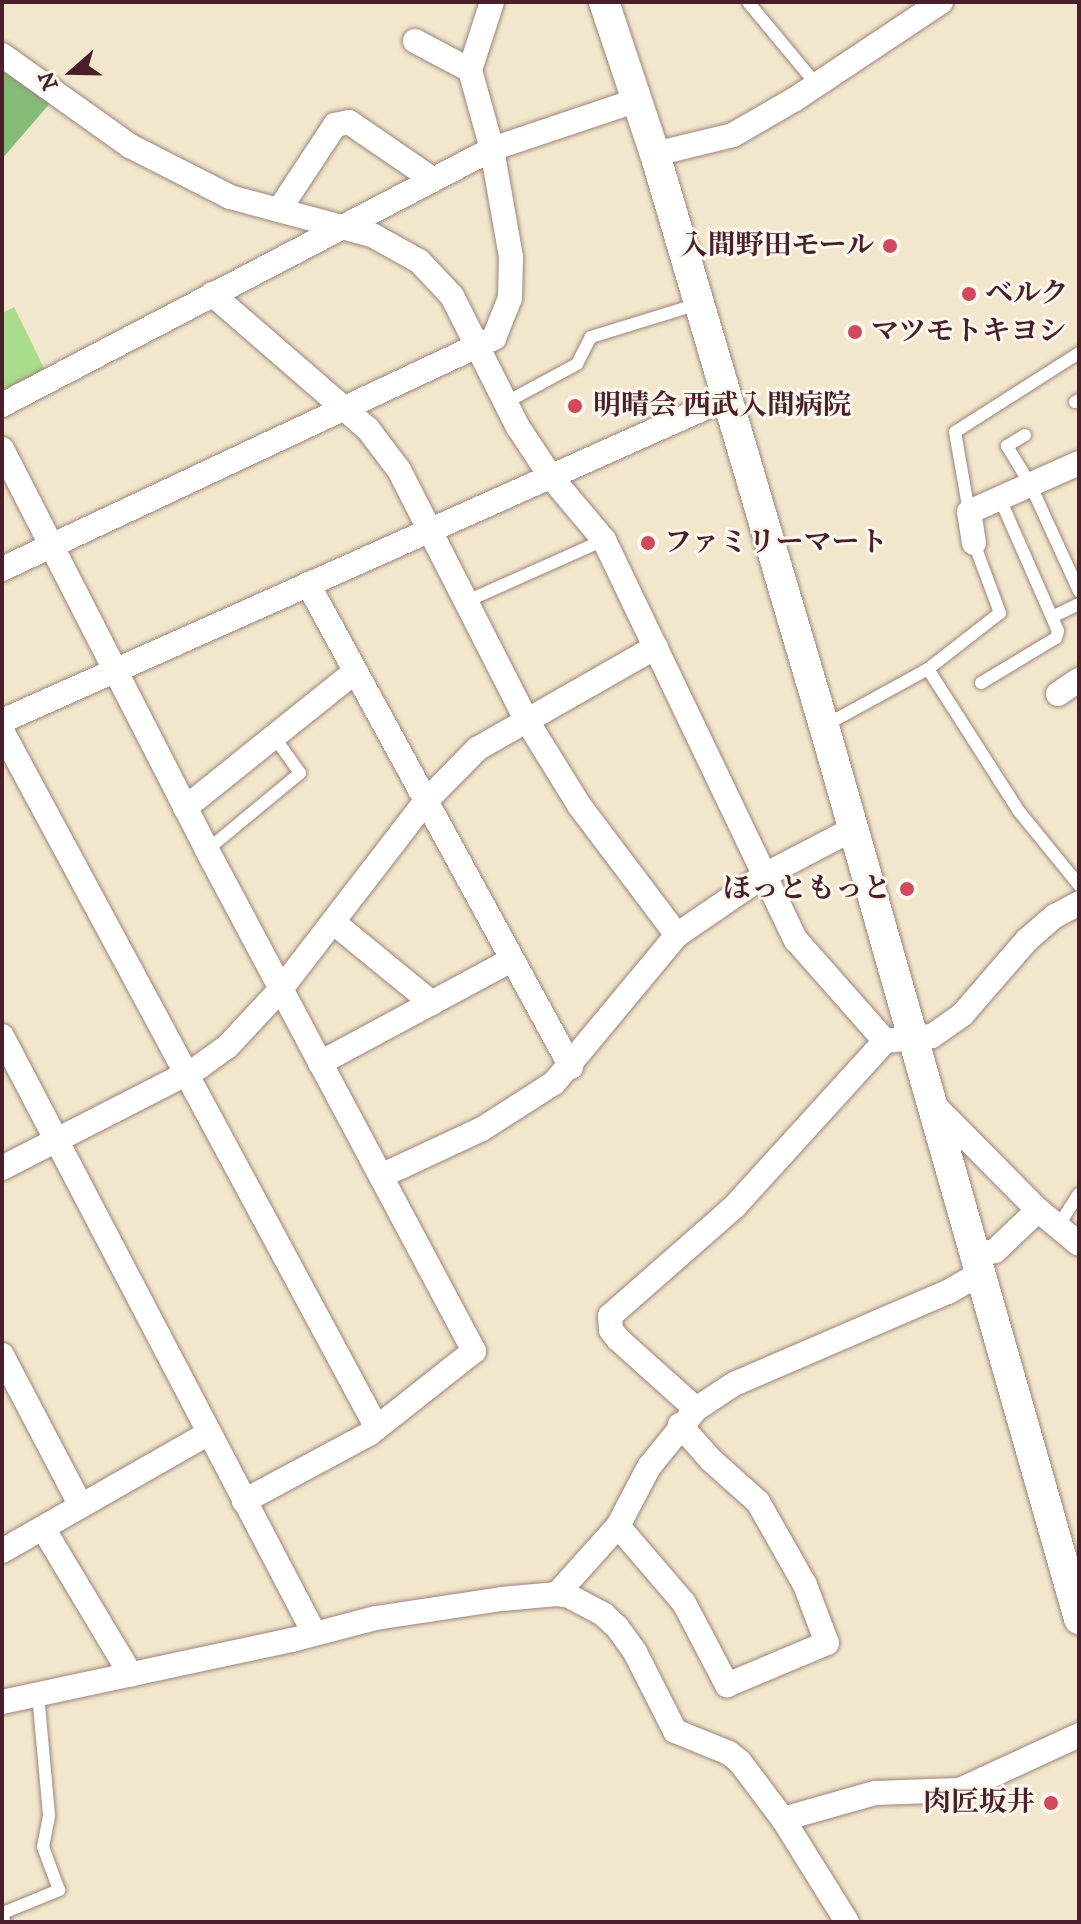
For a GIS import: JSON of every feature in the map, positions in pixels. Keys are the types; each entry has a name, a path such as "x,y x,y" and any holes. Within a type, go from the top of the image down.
{"street":[{"path":"2,569 494,338 510,298 509,240 492,149 470,70 492,2"},
{"path":"604,2 655,154 824,726 853,829 899,1041 932,1103 1079,1619"},
{"path":"655,154 733,135 817,85 941,2"},
{"path":"415,41 470,70"},
{"path":"2,55 130,146 230,197 343,225 372,235 419,261 457,304 518,427 551,477 604,540 796,940 899,1041"},
{"path":"2,405 492,149 638,100"},
{"path":"279,210 335,125 349,122 432,179"},
{"path":"212,294 368,429 399,470 527,721 579,805 677,935"},
{"path":"2,721 725,399"},
{"path":"2,449 185,808 474,1351 377,1428 244,1501"},
{"path":"974,543 969,512 1079,463"},
{"path":"308,584 424,803 571,1067"},
{"path":"2,1168 188,1072 227,1047 281,989 424,803 477,749 656,647"},
{"path":"185,808 355,672"},
{"path":"1058,694 1079,680"},
{"path":"2,731 377,1428"},
{"path":"381,1176 515,1111 571,1067 677,935 765,875 853,829"},
{"path":"618,1526 684,1603 727,1685 827,1643 805,1585 758,1502 711,1460 688,1417 611,1330 610,1316 735,1206 899,1041 932,1036 962,1015 1027,940 1055,916 1079,903"},
{"path":"333,922 432,1003"},
{"path":"320,1063 511,960"},
{"path":"2,1036 313,1631"},
{"path":"932,1103 1038,1210 1079,1244"},
{"path":"557,1594 618,1526 649,1467 688,1417 734,1384 948,1292 1038,1210"},
{"path":"2,1355 81,1506"},
{"path":"2,1551 209,1433"},
{"path":"43,1528 131,1675"},
{"path":"2,1702 292,1640 313,1631 376,1618 557,1594 583,1602 617,1627 635,1652 675,1731 729,1753 740,1762 783,1819 847,1922"},
{"path":"783,1819 875,1793 960,1790 1079,1735"}],"lane":[{"path":"748,2 817,85"},
{"path":"516,397 577,364 591,337 698,304"},
{"path":"969,512 955,432 1079,353"},
{"path":"1025,435 1007,446 1030,484 1079,591"},
{"path":"981,683 1056,638 1058,631 1000,499"},
{"path":"467,601 604,540"},
{"path":"824,726 928,669 1000,613 974,543"},
{"path":"1052,617 1079,604"},
{"path":"928,669 1018,810 1079,885"},
{"path":"207,850 300,773 275,738"},
{"path":"1058,1226 1079,1194"},
{"path":"4,1922 3,1913 59,1890 43,1847 49,1815 38,1695"}],"green space":[{"path":"2,65 51,102 2,159"},
{"path":"14,307 45,370 2,392 2,313"}],"place":[{"name":"入間野田モール","path":"890,246"},
{"name":"ベルク","path":"969,294"},
{"name":"マツモトキヨシ","path":"855,332"},
{"name":"明晴会 西武入間病院","path":"575,406"},
{"name":"ファミリーマート","path":"648,543"},
{"name":"ほっともっと","path":"907,889"},
{"name":"肉匠坂井","path":"1051,1803"}]}
